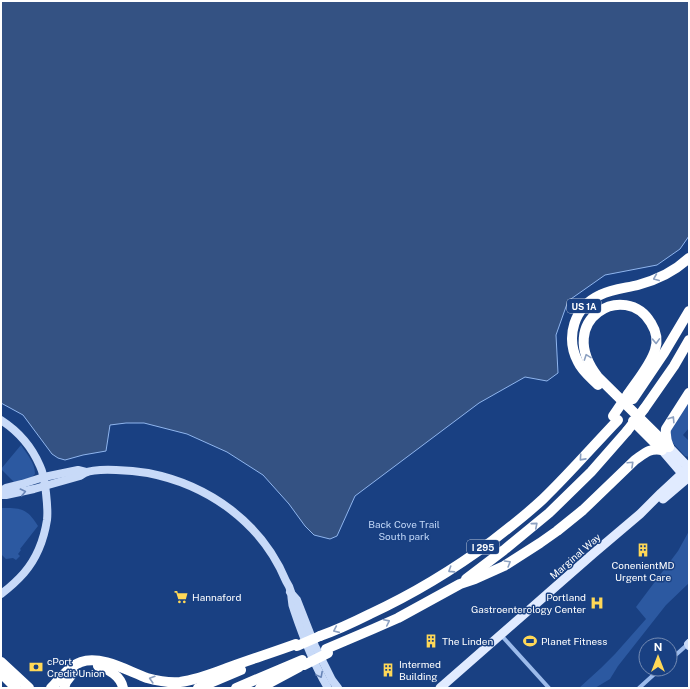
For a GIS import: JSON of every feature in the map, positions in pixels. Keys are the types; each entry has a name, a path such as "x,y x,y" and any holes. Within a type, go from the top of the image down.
{"highway":[{"name":"US 1A","path":"665,448 601,388 582,368 574,351 572,331 579,314 586,304 592,299 607,292 638,285 660,277 675,269 689,258"},
{"path":"631,397 654,353 656,336 649,320 641,312 630,306 619,305 602,309 589,321 586,327 584,339 586,357 598,377 665,448"},
{"name":"I 295","path":"296,645 350,624 391,604 431,582 506,531 543,499 593,446 616,418 664,353 689,311"},
{"name":"I 295","path":"236,688 327,651 398,618 460,584 549,513 591,472 644,409 674,366 689,340"},
{"path":"665,448 666,428 689,393"},
{"path":"460,584 504,566 540,543 583,510 635,460 647,451 665,448"},
{"path":"51,688 69,669 80,662 92,660 104,662 160,681 178,682 207,675 296,645"},
{"path":"198,688 296,645"},
{"path":"1,662 28,688"},
{"path":"260,688 303,662"},
{"path":"64,688 72,673 84,667 96,665 107,668 116,675 122,685 122,688"},
{"path":"1,673 16,688"}],"main road":[{"path":"1,420 16,431 27,443 40,465 44,477 47,520 40,546 29,566 12,586 1,594"},
{"name":"US 1A","path":"665,448 688,473"},
{"path":"1,491 6,488 44,477 78,470 86,472 122,470 174,479 192,486 214,498 236,513 251,527 274,557 290,592 291,602 300,629 320,675 328,688"},
{"path":"1,495 45,486 80,476 86,472"},
{"name":"Marginal Way","path":"440,688 651,504 662,500 688,473"},
{"path":"290,592 297,600 315,646 332,680 338,688"}],"street":[{"path":"501,635 549,688"},
{"path":"678,653 689,644"},
{"path":"639,688 651,677"}],"shaded area":[{"path":"1,1 689,1 689,236 680,249 657,265 605,275 568,301 556,335 558,373 547,381 525,377 479,403 355,496 337,536 330,539 314,535 263,475 227,452 187,434 144,423 110,425 106,451 65,460 58,458 52,454 23,415 1,403"},
{"path":"689,402 689,428 683,435 689,441 689,457 685,456 671,441 670,429"},
{"path":"21,445 32,462 35,474 31,478 14,482 1,469"},
{"path":"1,508 23,510 27,512 38,526 20,549 21,550 18,554 20,556 16,560 13,558 6,559 1,554"},
{"path":"689,531 689,583 666,605 641,637 638,637 638,641 610,679 595,688 579,688 615,654 646,619 636,607 678,551"}],"place":[{"name":"ConenientMD Urgent Care","path":"643,550"},
{"name":"Hannaford","path":"181,597"},
{"name":"Portland Gastroenterology Center","path":"597,603"},
{"name":"The Linden","path":"431,641"},
{"name":"Planet Fitness","path":"530,641"},
{"name":"cPort Credit Union","path":"36,667"},
{"name":"Intermed Building","path":"388,670"}],"park label":[{"name":"Back Cove Trail South park","path":"404,530"}]}
